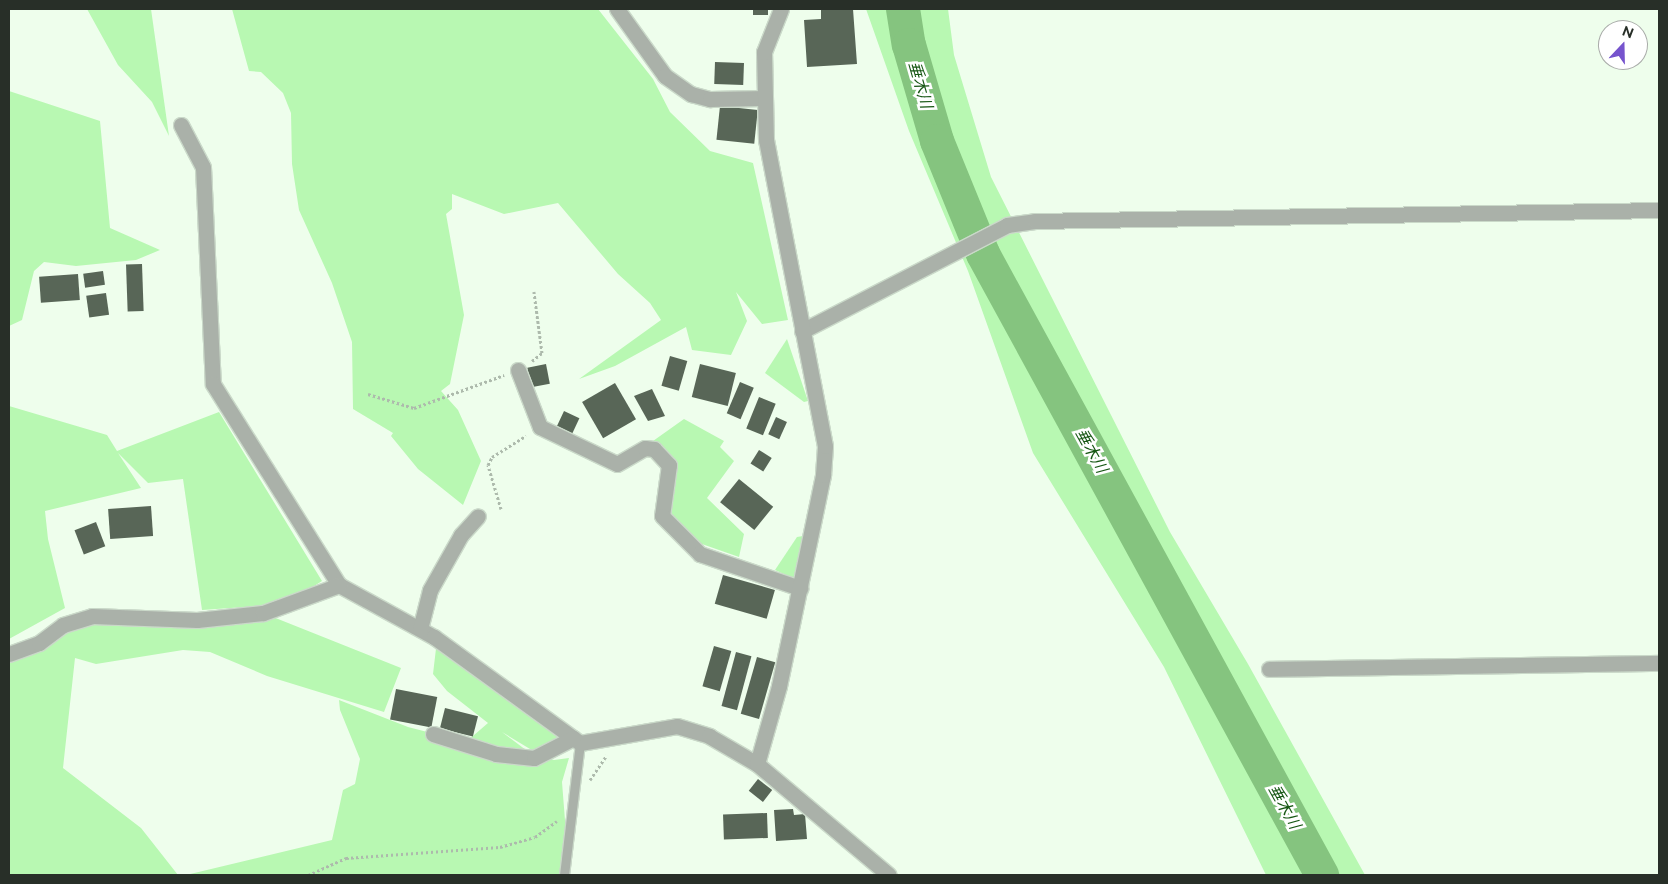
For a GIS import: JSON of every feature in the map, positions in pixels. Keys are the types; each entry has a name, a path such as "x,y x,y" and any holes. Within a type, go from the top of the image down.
{"street":[{"path":"617,9 665,76 691,94 710,100 765,98"},
{"path":"757,764 779,686 800,588 823,475 825,446 766,140 764,52 781,9"},
{"path":"181,125 203,167 213,384 339,585 420,629 576,741"},
{"path":"802,331 1007,225 1045,220 1659,210"},
{"path":"518,370 540,427 617,464 645,448 654,449 669,465 662,516 700,554 800,588"},
{"path":"420,629 430,590 461,535 478,516"},
{"path":"9,654 39,643 63,626 92,616 197,620 262,613 339,585"},
{"path":"1268,668 1659,664"},
{"path":"433,734 496,754 534,758 576,741 621,736 677,726 709,736 757,764 889,875"}],"lane":[{"path":"564,875 573,801 576,741"}],"path":[{"path":"368,394 414,408 518,370 542,353 534,292"},
{"path":"501,509 488,465 492,457 540,427"},
{"path":"308,875 346,858 508,844 535,837 566,815 573,801 601,768 621,736"}],"green space":[{"path":"87,9 151,9 169,136 152,102 118,65"},
{"path":"232,9 598,9 653,79 670,112 710,151 753,163 788,320 762,324 736,292 747,321 731,355 692,350 686,327 615,366 579,379 661,320 650,303 618,274 558,203 504,214 452,194 452,209 446,214 464,315 450,384 441,391 458,410 481,461 463,505 418,469 391,436 393,433 353,409 352,342 332,283 299,210 292,164 291,113 283,93 261,72 249,71"},
{"path":"866,9 948,9 954,55 991,177 1170,532 1248,664 1365,875 1266,875 1164,667 1033,453 968,271 909,131"},
{"path":"9,91 100,121 110,228 160,250 136,260 76,266 44,262 34,271 22,320 9,326"},
{"path":"787,339 808,401 804,402 765,373"},
{"path":"9,406 107,435 117,451 219,412 322,581 286,604 202,610 183,479 148,483 118,453 141,488 45,511 48,539 65,608 9,639"},
{"path":"684,419 724,441 720,447 734,461 707,498 744,534 739,557 699,543 662,516 676,464 653,441"},
{"path":"803,536 797,580 775,570 797,537"},
{"path":"263,613 401,668 384,712 267,676 210,652 183,650 96,664 75,658 63,768 141,828 178,875 9,875 9,662 53,640 80,620"},
{"path":"437,640 557,737 558,745 535,752 502,732 530,753 554,760 569,758 562,782 567,846 561,875 186,875 332,840 343,790 355,784 360,759 340,710 339,700 408,727 466,742 488,723 447,691 433,674"}],"building":[{"path":"753,9 768,9 768,15 753,15"},
{"path":"821,9 853,9 857,64 807,67 804,20 821,19"},
{"path":"715,62 744,63 743,85 714,84"},
{"path":"720,106 758,110 754,144 716,140"},
{"path":"142,264 144,311 128,312 126,265"},
{"path":"103,271 105,285 85,288 83,274"},
{"path":"78,274 80,300 41,303 39,277"},
{"path":"106,293 109,315 89,318 86,296"},
{"path":"670,356 687,361 679,391 661,386"},
{"path":"546,364 550,384 531,387 527,368"},
{"path":"700,364 736,373 728,406 692,397"},
{"path":"740,382 754,388 741,419 727,413"},
{"path":"615,383 636,419 603,438 582,402"},
{"path":"652,389 665,416 648,421 634,396"},
{"path":"759,397 776,404 763,435 746,429"},
{"path":"564,411 579,418 572,434 556,427"},
{"path":"776,417 787,422 779,439 768,434"},
{"path":"759,450 772,458 763,472 751,464"},
{"path":"739,479 773,507 754,530 720,502"},
{"path":"151,506 153,536 110,539 108,509"},
{"path":"96,522 105,546 84,555 75,530"},
{"path":"723,575 775,590 767,619 715,604"},
{"path":"714,646 731,651 720,691 702,686"},
{"path":"736,652 751,656 737,710 722,706"},
{"path":"757,657 775,662 759,719 741,714"},
{"path":"396,689 437,697 431,727 390,719"},
{"path":"445,708 478,716 473,737 440,728"},
{"path":"758,779 772,790 763,802 749,791"},
{"path":"793,809 794,815 805,814 807,839 776,841 774,810"},
{"path":"767,813 768,838 724,840 723,815"}],"waterway":[{"name":"垂木川","path":"903,9 909,45 937,141 983,254 1322,875"}]}
